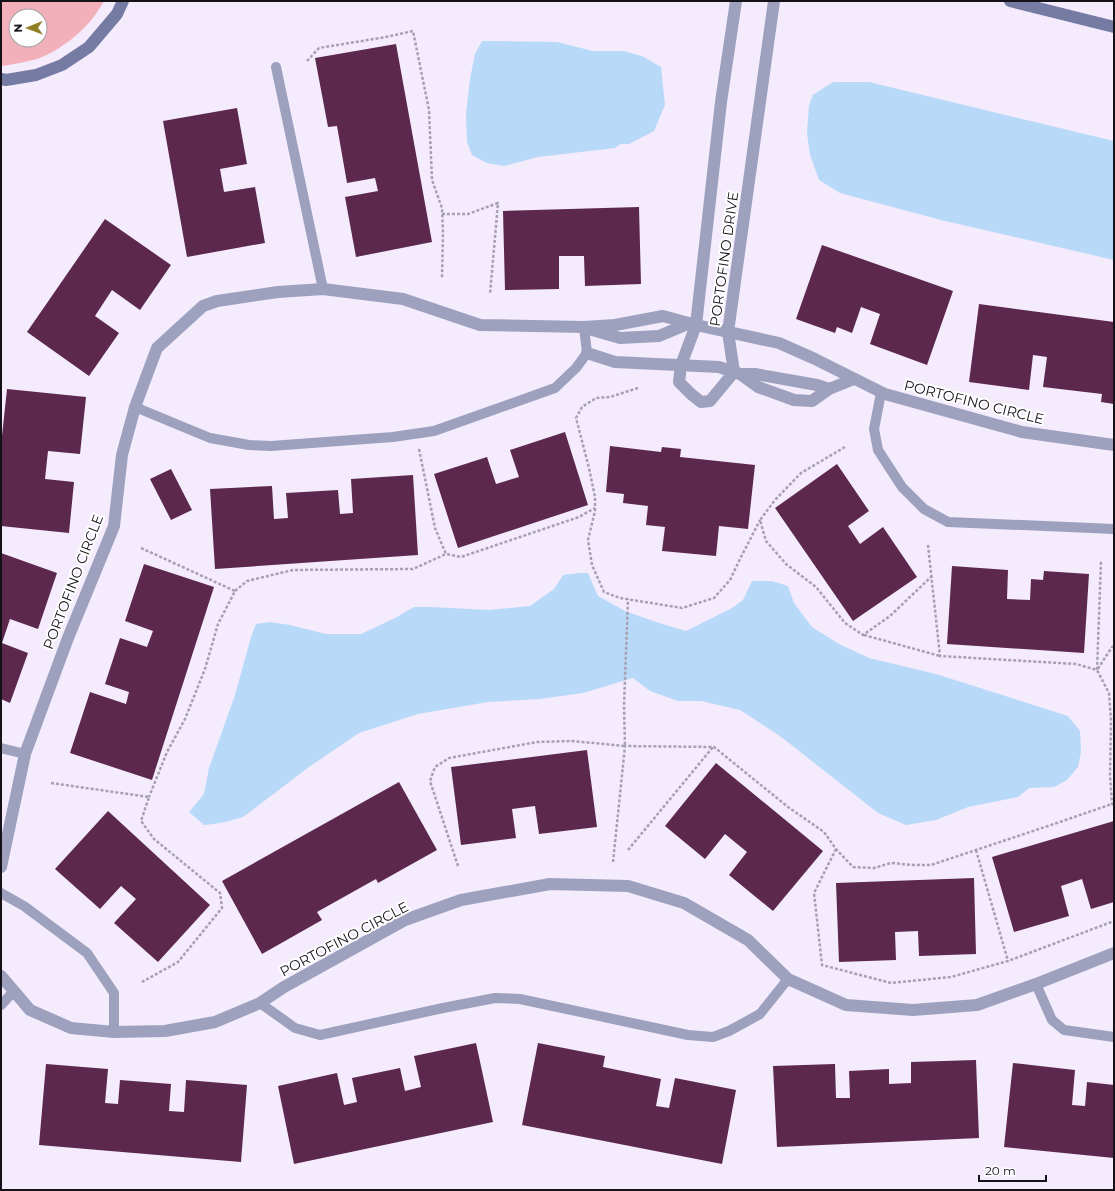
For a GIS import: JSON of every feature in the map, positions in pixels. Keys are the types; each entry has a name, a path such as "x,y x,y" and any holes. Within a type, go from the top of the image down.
{"street":[{"path":"1,79 6,80 36,75 62,65 89,47 117,14 123,1"},
{"name":"PORTOFINO DRIVE","path":"736,1 721,102 693,324 680,364 679,382 701,402 710,401 737,373 728,332 774,1"},
{"path":"1010,1 1114,27"},
{"path":"1,90 20,78"},
{"name":"PORTOFINO CIRCLE","path":"1,867 25,754 68,638 114,526 122,455 135,408 157,348 203,306 218,301 278,292 323,289 403,299 480,325 584,327 615,325 663,316 779,343 815,359 881,393 1022,432 1114,445"},
{"name":"PORTOFINO CIRCLE","path":"584,327 620,338 659,336 693,324"},
{"path":"587,353 615,362 719,367 737,373 758,387 794,400 812,401 828,389 854,379"},
{"path":"737,373 755,374 817,385 828,389"},
{"name":"PORTOFINO CIRCLE","path":"1,976 30,1010 71,1028 114,1032 165,1031 215,1022 260,1003 284,987 405,920 461,900 550,884 628,886 684,903 748,940 788,979 846,1005 913,1010 976,1005 1036,984 1114,953"}],"lane":[{"path":"276,67 323,289"},
{"path":"135,408 210,438 249,445 271,446 392,437 434,431 555,388 576,368 587,353 584,327"},
{"path":"881,393 874,429 878,450 902,487 924,508 948,522 1114,529"},
{"path":"1,748 25,754"},
{"path":"1,893 24,906 87,953 114,993 114,1032"},
{"path":"260,1003 295,1028 320,1035 495,998 520,999 688,1035 713,1037 729,1031 760,1014 788,979"},
{"path":"1036,984 1052,1020 1064,1030 1114,1037"},
{"path":"1,1004 14,991"}],"path":[{"path":"307,61 319,48 414,31 429,110 432,180 442,208 442,278"},
{"path":"442,214 468,214 498,203 490,294"},
{"path":"638,388 610,397 596,398 582,407 576,418 595,497 595,511 588,540 592,565 604,592 628,599 682,608 714,598 730,580 760,520 775,500 801,473 845,447"},
{"path":"419,448 435,528 446,554"},
{"path":"142,982 178,962 222,908 220,893 154,839 141,821 167,752 184,719 205,669 218,624 235,591 247,581 293,570 413,569 446,554 461,557 580,516 595,508"},
{"path":"760,520 766,541 786,564 816,587 845,623 864,635 940,656 1076,664 1097,670"},
{"path":"928,544 940,656"},
{"path":"141,548 235,591"},
{"path":"458,866 430,781 435,767 449,758 537,742 572,741 625,746 714,747 788,807 824,832 836,849 853,867 874,868 891,863 914,866 931,865 1113,804 1110,775 1110,693 1097,670 1101,561"},
{"path":"864,635 890,616 932,576"},
{"path":"613,862 625,746 624,706 628,599"},
{"path":"1097,670 1112,647 1114,647"},
{"path":"628,850 714,747"},
{"path":"51,783 149,797"},
{"path":"836,849 814,893 822,965 891,983 951,977 1008,962 1114,921"},
{"path":"976,850 1008,962"}],"shaded area":[{"path":"1,1 104,1 84,28 57,49 37,59 1,66"}],"water":[{"path":"482,41 557,42 593,51 623,51 642,56 661,67 665,105 654,131 629,144 620,144 615,148 538,157 504,166 487,163 472,155 467,142 466,114 470,79 475,54"},
{"path":"833,82 869,82 1114,141 1114,260 941,220 840,193 819,180 810,155 807,133 809,105 813,95"},
{"path":"588,573 598,596 625,611 686,631 732,608 743,600 752,581 772,581 788,586 794,603 812,627 839,644 869,658 936,674 1068,716 1080,731 1081,752 1078,767 1067,780 1054,787 1029,788 1018,797 968,807 936,820 906,825 878,813 780,736 740,710 701,701 678,701 650,691 633,678 583,693 540,699 488,702 418,714 359,733 309,767 243,817 225,822 204,825 189,812 204,794 209,768 235,695 256,624 270,622 290,625 326,634 361,634 414,607 489,610 530,606 554,589 563,575"}],"building":[{"path":"396,44 432,242 356,257 345,197 378,191 375,178 347,183 337,126 328,127 315,58"},
{"path":"237,108 247,164 220,169 224,192 255,187 265,243 187,257 163,121"},
{"path":"639,207 641,284 585,286 584,256 559,256 559,289 505,290 503,211"},
{"path":"105,219 171,265 140,310 112,290 95,316 119,333 89,376 27,332"},
{"path":"822,245 953,291 927,365 870,344 880,314 861,307 852,333 837,327 835,333 796,319"},
{"path":"979,304 1114,322 1114,404 1101,402 1102,394 1043,387 1047,357 1033,355 1029,390 969,382"},
{"path":"7,389 86,397 80,454 48,451 45,479 74,482 69,533 1,526 1,445"},
{"path":"565,432 588,505 458,548 434,474 487,457 496,484 519,477 510,450"},
{"path":"610,446 661,452 662,447 681,449 680,457 755,465 748,529 719,526 716,556 662,551 665,527 646,525 648,506 623,503 624,494 606,492"},
{"path":"837,464 869,511 848,526 860,544 883,527 917,577 853,621 775,508"},
{"path":"171,469 192,510 171,520 150,479"},
{"path":"413,475 418,555 215,569 210,489 272,486 274,519 288,518 286,493 338,490 340,514 353,513 351,479"},
{"path":"1,553 57,573 38,629 10,619 2,643 28,653 10,703 1,699"},
{"path":"144,564 214,587 152,780 70,753 90,692 126,704 129,692 105,684 120,638 147,647 153,631 125,621"},
{"path":"952,566 1008,570 1007,599 1030,600 1031,579 1043,580 1044,571 1089,574 1084,653 947,644"},
{"path":"587,750 597,827 539,834 535,806 512,809 516,838 461,845 451,767"},
{"path":"716,763 823,851 773,911 729,875 747,852 725,834 705,859 665,826"},
{"path":"399,782 437,850 378,883 376,879 317,912 322,920 262,954 222,881"},
{"path":"108,811 210,905 158,962 114,923 136,899 121,886 100,909 55,869"},
{"path":"1114,821 1114,902 1091,909 1082,879 1061,886 1069,916 1014,932 992,857"},
{"path":"974,878 976,954 919,956 918,931 895,932 896,960 839,962 836,883"},
{"path":"476,1043 493,1122 294,1164 278,1086 337,1073 344,1105 357,1102 352,1078 400,1068 405,1091 421,1087 414,1056"},
{"path":"538,1043 605,1056 603,1067 661,1079 656,1106 669,1108 675,1078 736,1090 722,1164 522,1125"},
{"path":"976,1060 979,1138 777,1147 773,1066 835,1064 836,1098 850,1098 849,1071 889,1069 889,1084 911,1083 911,1062"},
{"path":"1013,1063 1075,1070 1072,1105 1085,1106 1087,1082 1114,1085 1114,1158 1004,1147"},
{"path":"46,1064 108,1069 105,1103 118,1104 120,1080 171,1084 169,1111 184,1112 186,1080 247,1085 241,1162 39,1145"}]}
